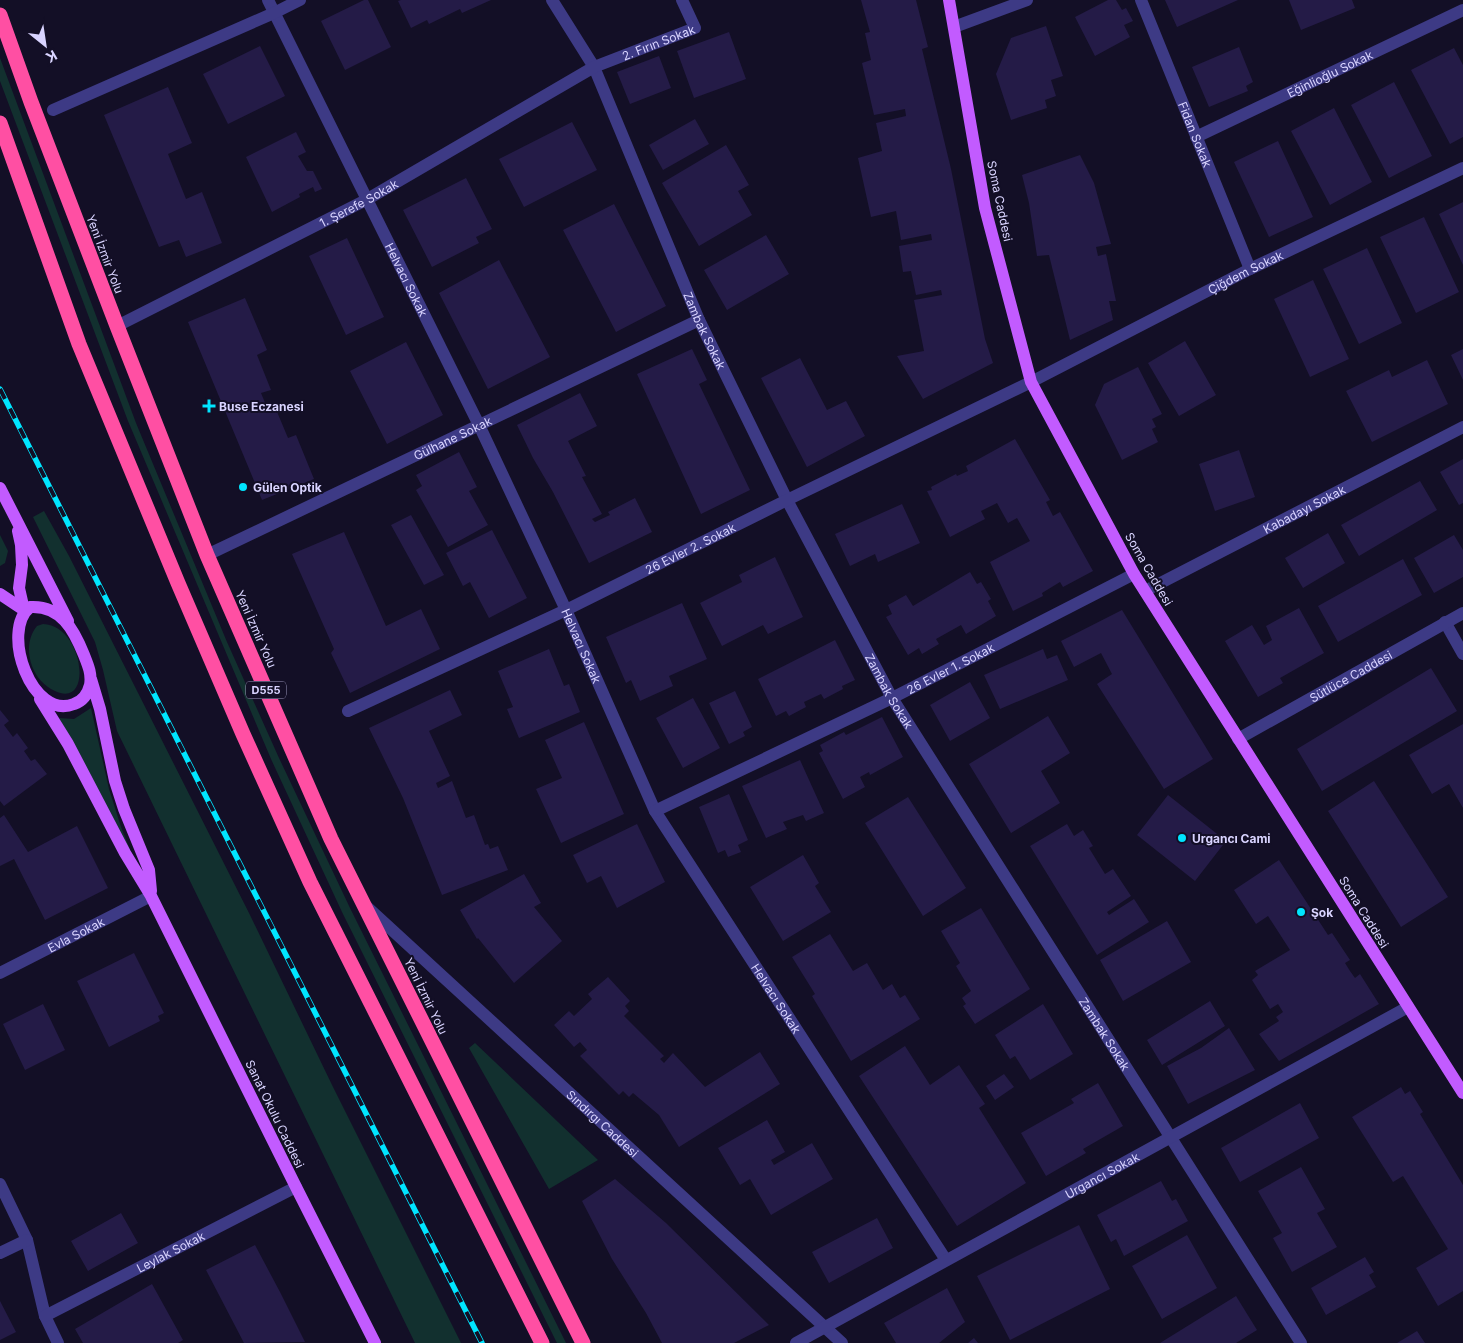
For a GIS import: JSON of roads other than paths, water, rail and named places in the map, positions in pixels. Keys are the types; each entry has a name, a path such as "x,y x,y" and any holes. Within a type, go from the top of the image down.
{"highway":[{"name":"Yeni İzmir Yolu","path":"0,15 31,102 117,326 207,554 331,839 582,1343"},
{"name":"D555","path":"0,123 79,344 178,583 244,734 310,882 542,1343"}],"main road":[{"name":"Soma Caddesi","path":"949,0 985,208 1031,382 1134,574 1463,1094"},
{"path":"0,488 79,643 89,668 100,709 114,777 124,810 149,870 151,896"},
{"path":"15,518 21,545 19,588 24,610"},
{"path":"0,590 9,588 17,581 21,573"},
{"path":"0,594 24,610"},
{"path":"69,623 50,610 38,606 30,607 24,610 16,619 10,631 9,652 26,682 40,699 56,706 68,706 77,703 88,692 91,679"},
{"name":"Sanat Okulu Caddesi","path":"40,699 68,744 125,853 151,896 375,1343"}],"street":[{"name":"Helvacı Sokak","path":"268,0 479,425 566,610 655,811 946,1260"},
{"path":"53,110 300,0"},
{"name":"Zambak Sokak","path":"552,0 594,67 699,320 787,500 892,698 1301,1343"},
{"name":"2. Fırın Sokak","path":"594,67 695,28 682,0"},
{"path":"954,27 1027,0"},
{"name":"Fidan Sokak","path":"1141,0 1250,269"},
{"name":"Eğinlioğlu Sokak","path":"1196,137 1463,10"},
{"name":"1. Şerefe Sokak","path":"117,326 366,200 594,67"},
{"name":"Çiğdem Sokak","path":"1031,382 1250,269 1463,168"},
{"name":"Gülhane Sokak","path":"207,554 699,320"},
{"name":"26 Evler 2. Sokak","path":"348,711 566,610 1031,382"},
{"name":"Kabadayı Sokak","path":"1145,592 1463,427"},
{"name":"26 Evler 1. Sokak","path":"655,811 892,698 1134,574"},
{"name":"Sütlüce Caddesi","path":"1238,739 1463,613"},
{"path":"1445,622 1463,654"},
{"name":"Evla Sokak","path":"0,973 151,896"},
{"name":"Sındırgı Caddesi","path":"363,904 842,1343"},
{"name":"Urgancı Sokak","path":"796,1343 1408,1006"},
{"path":"0,1184 27,1240 45,1316 58,1343"},
{"name":"Leylak Sokak","path":"45,1316 296,1187"},
{"path":"0,1253 27,1240"}],"railway":[{"path":"0,389 482,1343"}],"place":[{"name":"Buse Eczanesi","path":"209,406"},
{"name":"Gülen Optik","path":"243,487"},
{"name":"Urgancı Cami","path":"1182,838"},
{"name":"Şok","path":"1301,912"}]}
